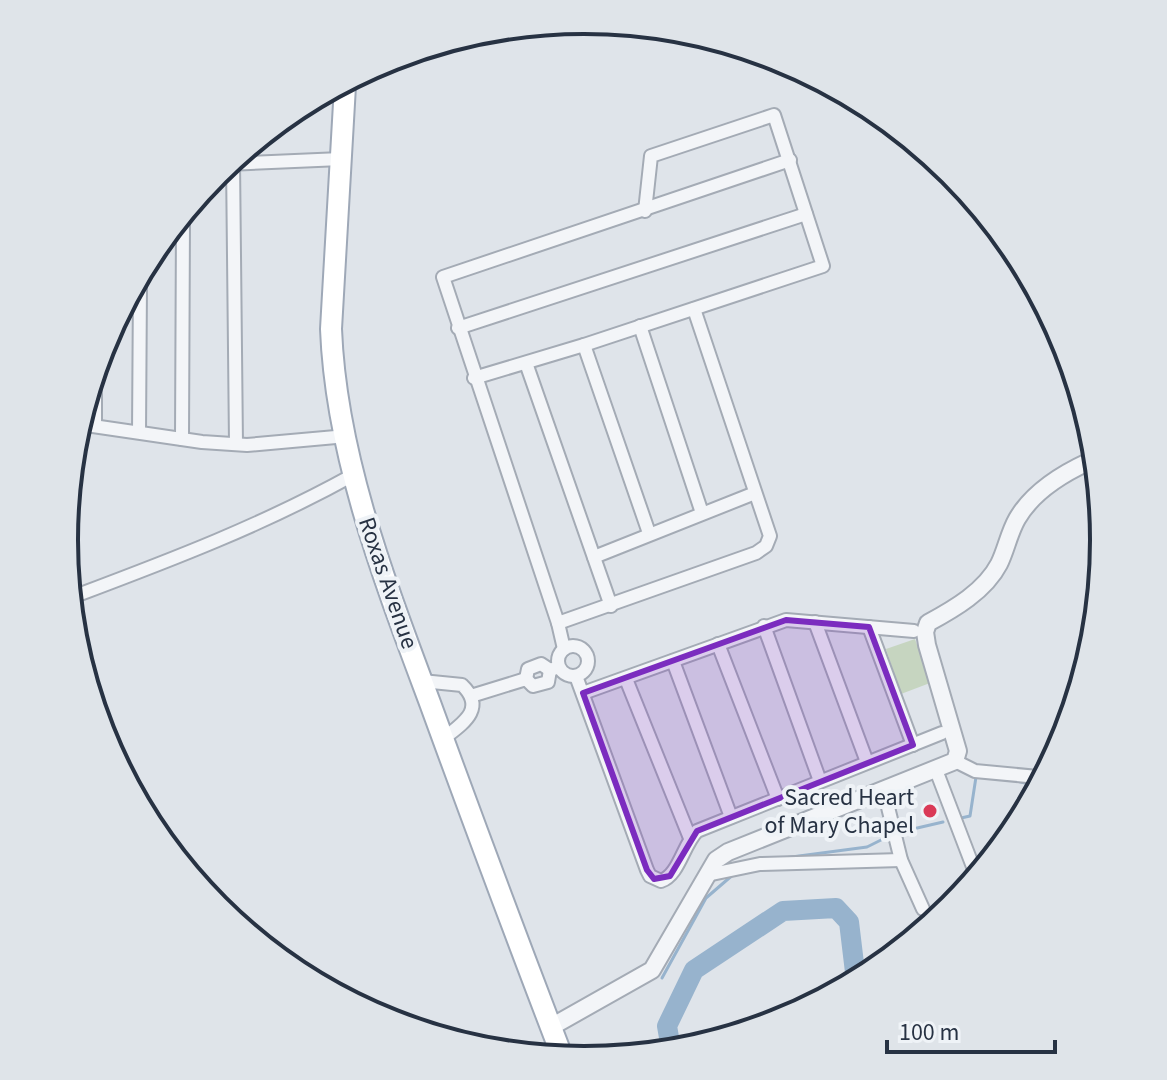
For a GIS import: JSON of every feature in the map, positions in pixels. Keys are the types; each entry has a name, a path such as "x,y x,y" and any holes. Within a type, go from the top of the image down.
{"main road":[{"name":"Roxas Avenue","path":"345,95 331,329 332,365 353,475 379,564 558,1045"}],"street":[{"path":"474,378 823,266 774,115 651,156 645,211"},
{"path":"247,162 341,159"},
{"path":"564,649 443,277 790,160"},
{"path":"231,177 236,444"},
{"path":"458,328 806,214"},
{"path":"182,439 183,231"},
{"path":"139,432 140,297"},
{"path":"558,623 756,553 766,546 770,536 694,309"},
{"path":"640,326 702,513"},
{"path":"584,345 649,533"},
{"path":"526,363 611,606"},
{"path":"91,425 236,444 347,436"},
{"path":"551,1027 652,970 716,860 728,852 955,761 958,751 927,645 925,632 928,623 948,612 987,581 999,564 1018,516 1055,480 1084,464"},
{"path":"81,594 208,546 291,509 353,475"},
{"path":"594,557 755,493"},
{"path":"583,693 786,620 914,631"},
{"path":"815,622 867,762"},
{"path":"764,626 820,781"},
{"path":"869,627 913,745"},
{"path":"718,644 778,799"},
{"path":"471,696 526,679 533,686 548,682 564,649 579,647 586,655 585,670 576,676 555,668"},
{"path":"673,661 731,817"},
{"path":"576,676 650,876 661,881 670,876 690,838 697,831 942,733"},
{"path":"626,679 690,838"},
{"path":"422,681 462,685 471,696 472,711 466,721 443,739"},
{"path":"955,761 975,771 1031,776"},
{"path":"936,770 972,864"},
{"path":"884,791 901,860 923,909"},
{"path":"707,875 760,864 901,860"}],"highlighted area":[{"path":"786,620 869,627 913,745 697,831 670,876 654,879 647,870 583,693"}],"green space":[{"path":"915,639 930,683 901,694 886,649"}],"waterway":[{"path":"961,818 970,816 976,777"},
{"path":"1017,781 1027,783"},
{"path":"900,832 943,822"},
{"path":"784,858 867,847 885,838"},
{"path":"662,978 706,898 735,873"},
{"path":"669,1038 667,1026 694,970 783,911 836,908 849,922 854,967"}],"place":[{"name":"Sacred Heart of Mary Chapel","path":"930,811"}]}
